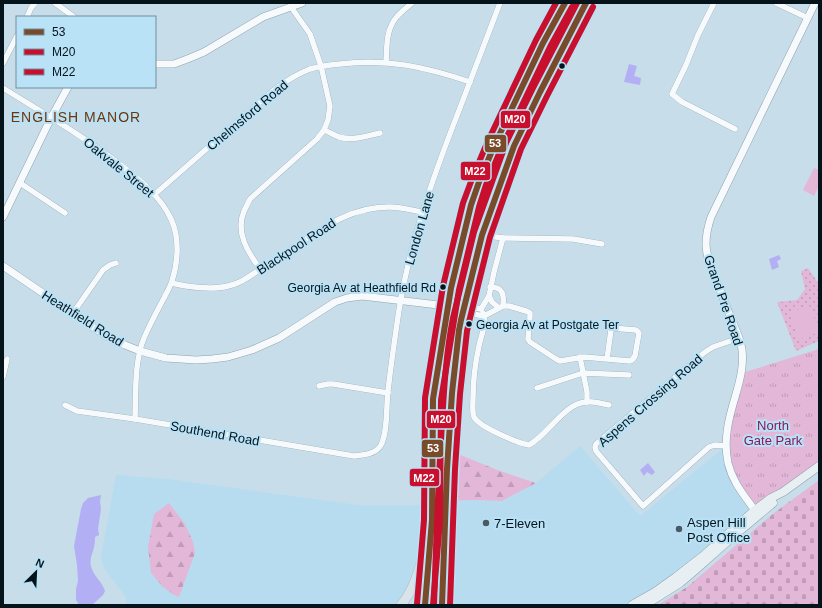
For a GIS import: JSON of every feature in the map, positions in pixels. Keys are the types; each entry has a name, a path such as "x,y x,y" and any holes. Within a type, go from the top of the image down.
{"main road":[{"path":"425,605 432,520 434,399 447,306 451,288 471,205 479,182 494,146 543,43 565,3"},
{"path":"442,605 447,469 458,330 482,235 490,209 514,146 586,3"},
{"path":"645,605 693,572 771,498 783,492 819,466"},
{"path":"632,605 655,592 676,577 756,513"},
{"path":"401,605 408,596 414,584 431,531"}],"street":[{"path":"27,16 35,3"},
{"path":"54,3 73,16"},
{"path":"156,64 174,64 190,58 204,52 263,17 302,3"},
{"path":"386,62 387,42 392,23 399,14 412,3"},
{"name":"London Lane","path":"366,455 380,446 384,435 393,347 401,300 410,255 422,212 439,161 500,3"},
{"path":"714,3 698,34 686,65 672,94 682,102 735,129"},
{"path":"776,3 808,18"},
{"name":"Grand Pre Road","path":"756,513 735,484 728,463 726,446 728,422 742,369 742,348 707,255 707,232 711,217 815,3"},
{"path":"260,270 244,244 241,227 244,210 250,199 317,139 324,130 328,120 330,106 321,66 310,34 291,7"},
{"path":"3,63 16,38"},
{"name":"Chelmsford Road","path":"155,194 275,89 294,76 311,69 321,66 354,62 386,62 421,67 470,82"},
{"name":"Oakvale Street","path":"3,88 80,135 136,177 155,194 172,221 176,233 176,265 172,283 144,339 140,351 137,363 135,419"},
{"path":"3,217 51,118 67,88"},
{"path":"324,130 338,137 347,139 380,134"},
{"path":"20,183 66,213"},
{"name":"Blackpool Road","path":"172,283 182,286 213,288 227,286 242,281 327,225 345,216 365,210 388,207 404,208 422,212"},
{"path":"482,235 503,238 562,238 602,244"},
{"path":"501,307 492,302 490,287 503,238"},
{"path":"73,313 103,270 116,263"},
{"name":"Heathfield Road","path":"3,266 106,336 140,351 166,358 196,360 212,359 228,357 252,350 279,338 335,302 347,298 362,296 464,308"},
{"path":"490,287 500,290 503,294 504,297 501,307"},
{"path":"481,310 490,296"},
{"path":"608,359 612,328 636,330 639,333 637,351 635,356 630,361 584,357 560,360 536,347 528,339 530,313 516,307 509,306 501,307 484,316 468,313 464,308 470,306 481,310 484,316 473,384 474,415 478,422 497,433 528,445 541,436 576,404 588,402 609,404"},
{"name":"Aspens Crossing Road","path":"726,446 715,445 709,447 643,506 596,451 595,447 596,444 706,352 713,347 739,338"},
{"path":"580,358 588,402"},
{"path":"3,378 7,359"},
{"path":"537,388 583,373 629,376"},
{"path":"319,386 334,384 388,393"},
{"name":"Southend Road","path":"65,405 77,411 135,419 346,455 366,455"}],"shaded area":[{"path":"629,64 637,66 634,76 641,78 640,85 624,82"},
{"path":"779,255 781,259 777,261 779,267 772,270 769,259"},
{"path":"580,446 640,516 726,446 755,510 703,556 632,605 442,605 446,501 503,501 536,483"},
{"path":"648,463 655,472 652,475 647,472 644,476 640,470"},
{"path":"116,475 168,479 357,505 432,505 431,531 401,605 126,605 126,597 104,568 101,557"},
{"path":"101,495 101,509 98,529 99,535 95,537 95,545 91,563 92,570 105,591 103,595 92,605 79,605 76,600 78,581 74,546 81,509 83,503 88,498"}],"green space":[{"path":"814,168 819,170 819,186 814,196 803,190"},
{"path":"808,268 819,284 819,341 796,351 777,302 797,300 805,289 801,271"},
{"path":"809,305 819,332 799,340 789,313"},
{"name":"North Gate Park","path":"819,349 819,461 755,510 735,484 726,446 742,373"},
{"path":"745,426 755,429 750,447 740,443"},
{"path":"448,450 500,471 536,483 502,501 446,501"},
{"path":"819,480 819,605 658,605 687,587 774,513"},
{"path":"169,503 185,524 193,542 195,553 179,597 163,587 151,573 148,547 154,514"}],"transit line":[{"name":"M22","path":"417,604 424,520 425,398 443,286 463,203 472,179 487,143 536,40 556,3"},
{"name":"53","path":"425,605 432,520 433,399 451,288 471,205 479,182 494,146 543,43 565,3"},
{"name":"M22","path":"434,605 438,492 444,398 447,358 453,318 474,232 506,143 577,3"},
{"name":"53","path":"442,605 447,469 452,393 461,320 482,235 514,146 586,3"},
{"name":"M20","path":"433,605 440,520 441,400 459,290 479,207 486,185 501,149 550,47 572,7"},
{"name":"M20","path":"450,605 455,469 460,394 469,322 490,237 521,149 593,7"}],"place":[{"name":"Georgia Av at Heathfield Rd","path":"443,287"},
{"name":"Georgia Av at Postgate Ter","path":"469,324"},
{"name":"7-Eleven","path":"486,523"},
{"name":"Aspen Hill Post Office","path":"679,529"}],"district":[{"name":"ENGLISH MANOR","path":"76,117"}]}
